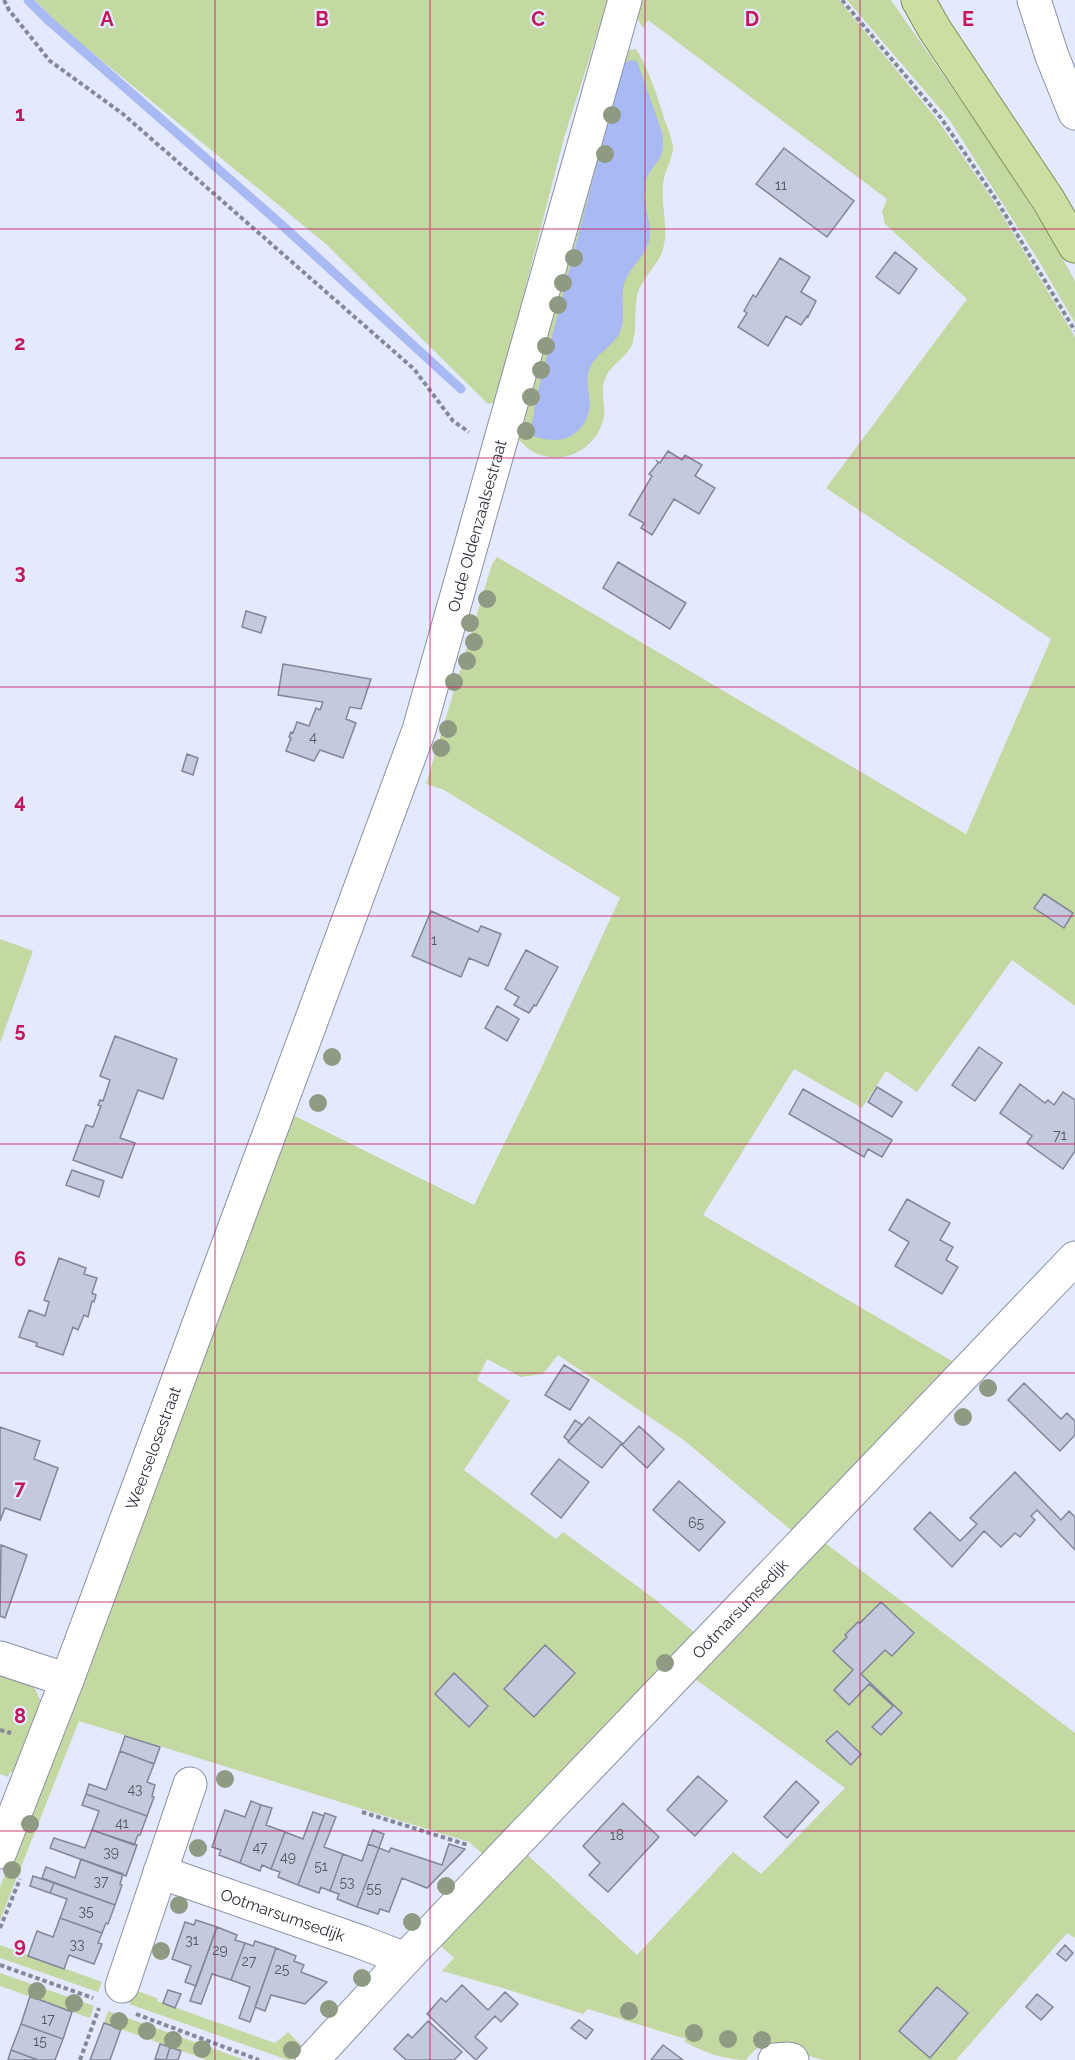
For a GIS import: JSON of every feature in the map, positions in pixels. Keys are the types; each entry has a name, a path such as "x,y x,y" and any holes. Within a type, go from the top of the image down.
{"main road":[{"path":"918,0 935,30 1049,201 1075,246"}],"street":[{"name":"Oude Oldenzaalsestraat","path":"304,1043 419,730 625,0"},
{"path":"1034,0 1052,56 1075,113"},
{"name":"Weerselosestraat","path":"0,1852 67,1680 304,1043"},
{"name":"Ootmarsumsedijk","path":"312,2060 405,1959 1075,1258"},
{"path":"0,1658 67,1680"},
{"path":"111,1993 160,1872 190,1784"},
{"name":"Ootmarsumsedijk","path":"160,1872 405,1959"},
{"path":"775,2060 792,2060"}],"path":[{"path":"4,0 50,61 123,114 414,369 453,421 498,450"},
{"path":"842,0 941,118 997,201 1075,332"},
{"path":"363,1812 469,1845 494,1868"},
{"path":"80,2060 111,1993"}],"green space":[{"path":"35,0 608,0 564,138 496,402 488,404 326,244 62,28"},
{"path":"631,0 839,0 939,122 995,203 1075,337 1075,1006 1012,960 917,1092 886,1071 862,1108 794,1069 703,1215 959,1365 798,1536 685,1441 558,1355 543,1374 521,1377 487,1359 477,1380 510,1401 464,1470 556,1539 563,1532 656,1600 701,1638 487,1858 469,1842 79,1721 0,1920 0,1887 67,1717 291,1114 474,1205 537,1077 620,898 444,790 426,784 492,564 497,557 966,834 1051,639 826,488 967,299 885,224 882,212 887,199 648,20 643,28"},
{"path":"847,0 891,0 994,148 1050,236 1075,281 1075,323 1037,258 949,119"},
{"path":"636,49 653,84 673,147 663,181 665,241 658,261 639,289 631,347 612,368 604,382 604,417 600,428 588,445 579,451 560,457 549,457 531,451 513,434 615,52"},
{"path":"0,939 33,951 0,1043"},
{"path":"820,1539 1075,1733 1075,1938 1067,1933 956,2060 823,2060 769,2044 756,2049 746,2060 730,2059 698,2049 684,2041 686,2039 588,2009 583,2014 442,1971 454,1958 436,1942 523,1851 637,1955 733,1852 761,1874 845,1788 691,1676"},
{"path":"0,1666 33,1684 44,1709 14,1773 10,1772 8,1777 0,1774"},
{"path":"0,1945 102,1982 98,1992 0,1958"},
{"path":"0,1973 94,2006 90,2018 0,1986"},
{"path":"134,1990 157,1998 157,2001 275,2043 288,2032 305,2049 297,2058 288,2060 129,2004"},
{"path":"108,2011 245,2060 207,2060 104,2023"}],"water":[{"path":"630,60 637,61 663,138 661,155 648,176 645,187 650,230 649,243 624,284 621,329 615,340 590,368 588,382 590,402 583,425 572,436 558,440 544,439 530,435 537,394 623,64"}],"building":[{"path":"784,148 854,201 827,237 756,184"},
{"path":"895,252 917,269 899,294 876,277"},
{"path":"780,258 810,277 801,292 816,301 801,325 786,316 768,346 738,327 747,313 744,311 753,295 756,297"},
{"path":"668,451 682,460 685,455 702,465 695,476 715,488 699,514 674,499 652,535 641,528 644,523 629,515 652,476 649,474 658,463 657,461 660,463"},
{"path":"618,562 686,603 670,629 603,588"},
{"path":"246,611 266,617 261,633 242,627"},
{"path":"283,664 371,679 361,709 350,707 346,719 356,723 343,758 320,750 314,761 286,751 291,738 289,737 297,722 309,726 316,708 320,710 323,702 278,695"},
{"path":"187,754 198,758 193,775 182,771"},
{"path":"1044,894 1073,913 1064,928 1034,908"},
{"path":"431,911 478,932 481,926 501,934 488,966 469,958 461,977 412,956"},
{"path":"526,950 558,967 536,1006 534,1005 529,1013 514,1005 519,997 505,989"},
{"path":"497,1006 519,1019 507,1041 485,1028"},
{"path":"115,1036 177,1059 163,1099 138,1090 120,1138 135,1143 122,1178 73,1160 86,1125 93,1127 101,1106 98,1105 100,1100 103,1101 110,1080 100,1076"},
{"path":"979,1047 1002,1063 975,1101 952,1085"},
{"path":"1020,1084 1045,1103 1048,1100 1054,1105 1063,1092 1075,1100 1075,1151 1063,1169 1027,1143 1032,1136 1000,1113"},
{"path":"877,1087 902,1102 892,1117 868,1102"},
{"path":"803,1089 892,1140 882,1157 868,1149 864,1157 789,1114"},
{"path":"72,1170 104,1181 99,1197 66,1185"},
{"path":"907,1199 950,1223 940,1240 953,1247 946,1260 958,1267 942,1294 895,1266 909,1242 889,1230"},
{"path":"59,1258 86,1268 84,1274 97,1278 92,1293 96,1295 88,1317 84,1315 78,1330 73,1327 63,1355 36,1346 37,1343 19,1337 29,1310 45,1316 49,1302 44,1300"},
{"path":"564,1365 589,1380 570,1410 545,1395"},
{"path":"1024,1383 1061,1419 1067,1413 1075,1421 1075,1435 1060,1451 1008,1400"},
{"path":"589,1417 622,1443 602,1468 568,1442"},
{"path":"575,1420 582,1425 569,1441 564,1437"},
{"path":"639,1426 664,1449 647,1468 622,1445"},
{"path":"0,1427 40,1441 34,1459 58,1468 40,1520 5,1508 0,1521"},
{"path":"559,1459 589,1482 561,1518 531,1494"},
{"path":"1015,1472 1061,1520 1069,1511 1075,1517 1075,1550 1037,1510 1031,1516 1035,1520 1020,1537 1015,1533 1001,1547 984,1531 952,1567 914,1529 930,1512 960,1541 977,1524 970,1518"},
{"path":"679,1481 725,1522 699,1551 653,1510"},
{"path":"1,1545 27,1555 5,1618 0,1616"},
{"path":"881,1602 914,1633 892,1656 885,1650 861,1674 902,1713 881,1735 872,1727 893,1706 869,1684 849,1705 834,1690 853,1670 833,1651 847,1637 845,1635"},
{"path":"545,1645 575,1673 534,1717 504,1689"},
{"path":"454,1673 488,1706 469,1727 435,1694"},
{"path":"837,1731 861,1754 851,1765 826,1741"},
{"path":"125,1736 160,1747 154,1764 120,1751"},
{"path":"120,1751 154,1764 147,1782 155,1785 152,1796 154,1797 147,1816 86,1794 89,1784 106,1790"},
{"path":"698,1776 727,1801 695,1836 667,1810"},
{"path":"796,1781 819,1802 787,1838 764,1817"},
{"path":"86,1794 147,1816 134,1845 92,1830 99,1811 82,1805"},
{"path":"251,1801 261,1805 240,1863 219,1855 221,1850 212,1847 225,1810 245,1817"},
{"path":"623,1803 659,1837 608,1892 589,1875 600,1863 583,1846"},
{"path":"261,1805 272,1808 266,1825 285,1832 271,1869 262,1865 260,1871 240,1863"},
{"path":"313,1812 324,1816 298,1885 278,1877 280,1872 271,1869 285,1832 303,1839"},
{"path":"325,1813 336,1817 324,1847 343,1854 330,1891 321,1887 319,1893 298,1885"},
{"path":"92,1830 137,1845 126,1876 50,1848 54,1838 85,1848"},
{"path":"373,1830 384,1834 379,1848 368,1844"},
{"path":"368,1844 379,1848 357,1907 337,1899 339,1894 330,1891 343,1854 362,1861"},
{"path":"449,1844 465,1849 427,1888 402,1878 389,1912 380,1909 378,1914 357,1907 379,1848 389,1852 391,1848 442,1865"},
{"path":"81,1859 123,1874 115,1905 42,1878 46,1867 75,1878"},
{"path":"33,1876 54,1883 50,1893 30,1886"},
{"path":"54,1883 115,1905 102,1933 60,1918 67,1899 50,1893"},
{"path":"60,1918 102,1933 98,1943 102,1944 94,1964 69,1955 64,1969 28,1956 37,1931 53,1937"},
{"path":"196,1920 217,1927 196,1986 185,1982 191,1966 172,1959 185,1922 194,1925"},
{"path":"217,1927 237,1935 235,1940 245,1943 231,1980 212,1974 201,2004 190,2001"},
{"path":"255,1941 276,1948 250,2022 239,2018 250,1987 231,1980 245,1943 253,1946"},
{"path":"1065,1945 1073,1953 1066,1961 1057,1954"},
{"path":"276,1948 296,1956 294,1961 304,1965 301,1972 327,1982 305,2004 271,1995 265,2011 255,2007"},
{"path":"462,1985 488,2010 505,1992 518,2004 501,2022 495,2016 475,2037 487,2048 476,2060 427,2014 441,1998 446,2002"},
{"path":"937,1987 968,2013 930,2058 899,2031"},
{"path":"168,1990 181,1994 175,2008 163,2003"},
{"path":"1037,1994 1053,2007 1041,2020 1026,2007"},
{"path":"30,1996 72,2012 63,2039 21,2024"},
{"path":"579,2020 593,2030 586,2039 571,2028"},
{"path":"428,2021 462,2052 454,2060 406,2060 394,2049 408,2034 412,2038"},
{"path":"104,2023 121,2029 110,2060 90,2060"},
{"path":"21,2024 63,2039 55,2060 38,2060 11,2050"},
{"path":"160,2044 170,2047 166,2060 155,2059"},
{"path":"663,2045 683,2060 651,2060"},
{"path":"170,2047 181,2051 178,2060 166,2060"},
{"path":"11,2050 38,2060 8,2060"}],"waterway":[{"path":"28,0 283,226 461,389"}]}
